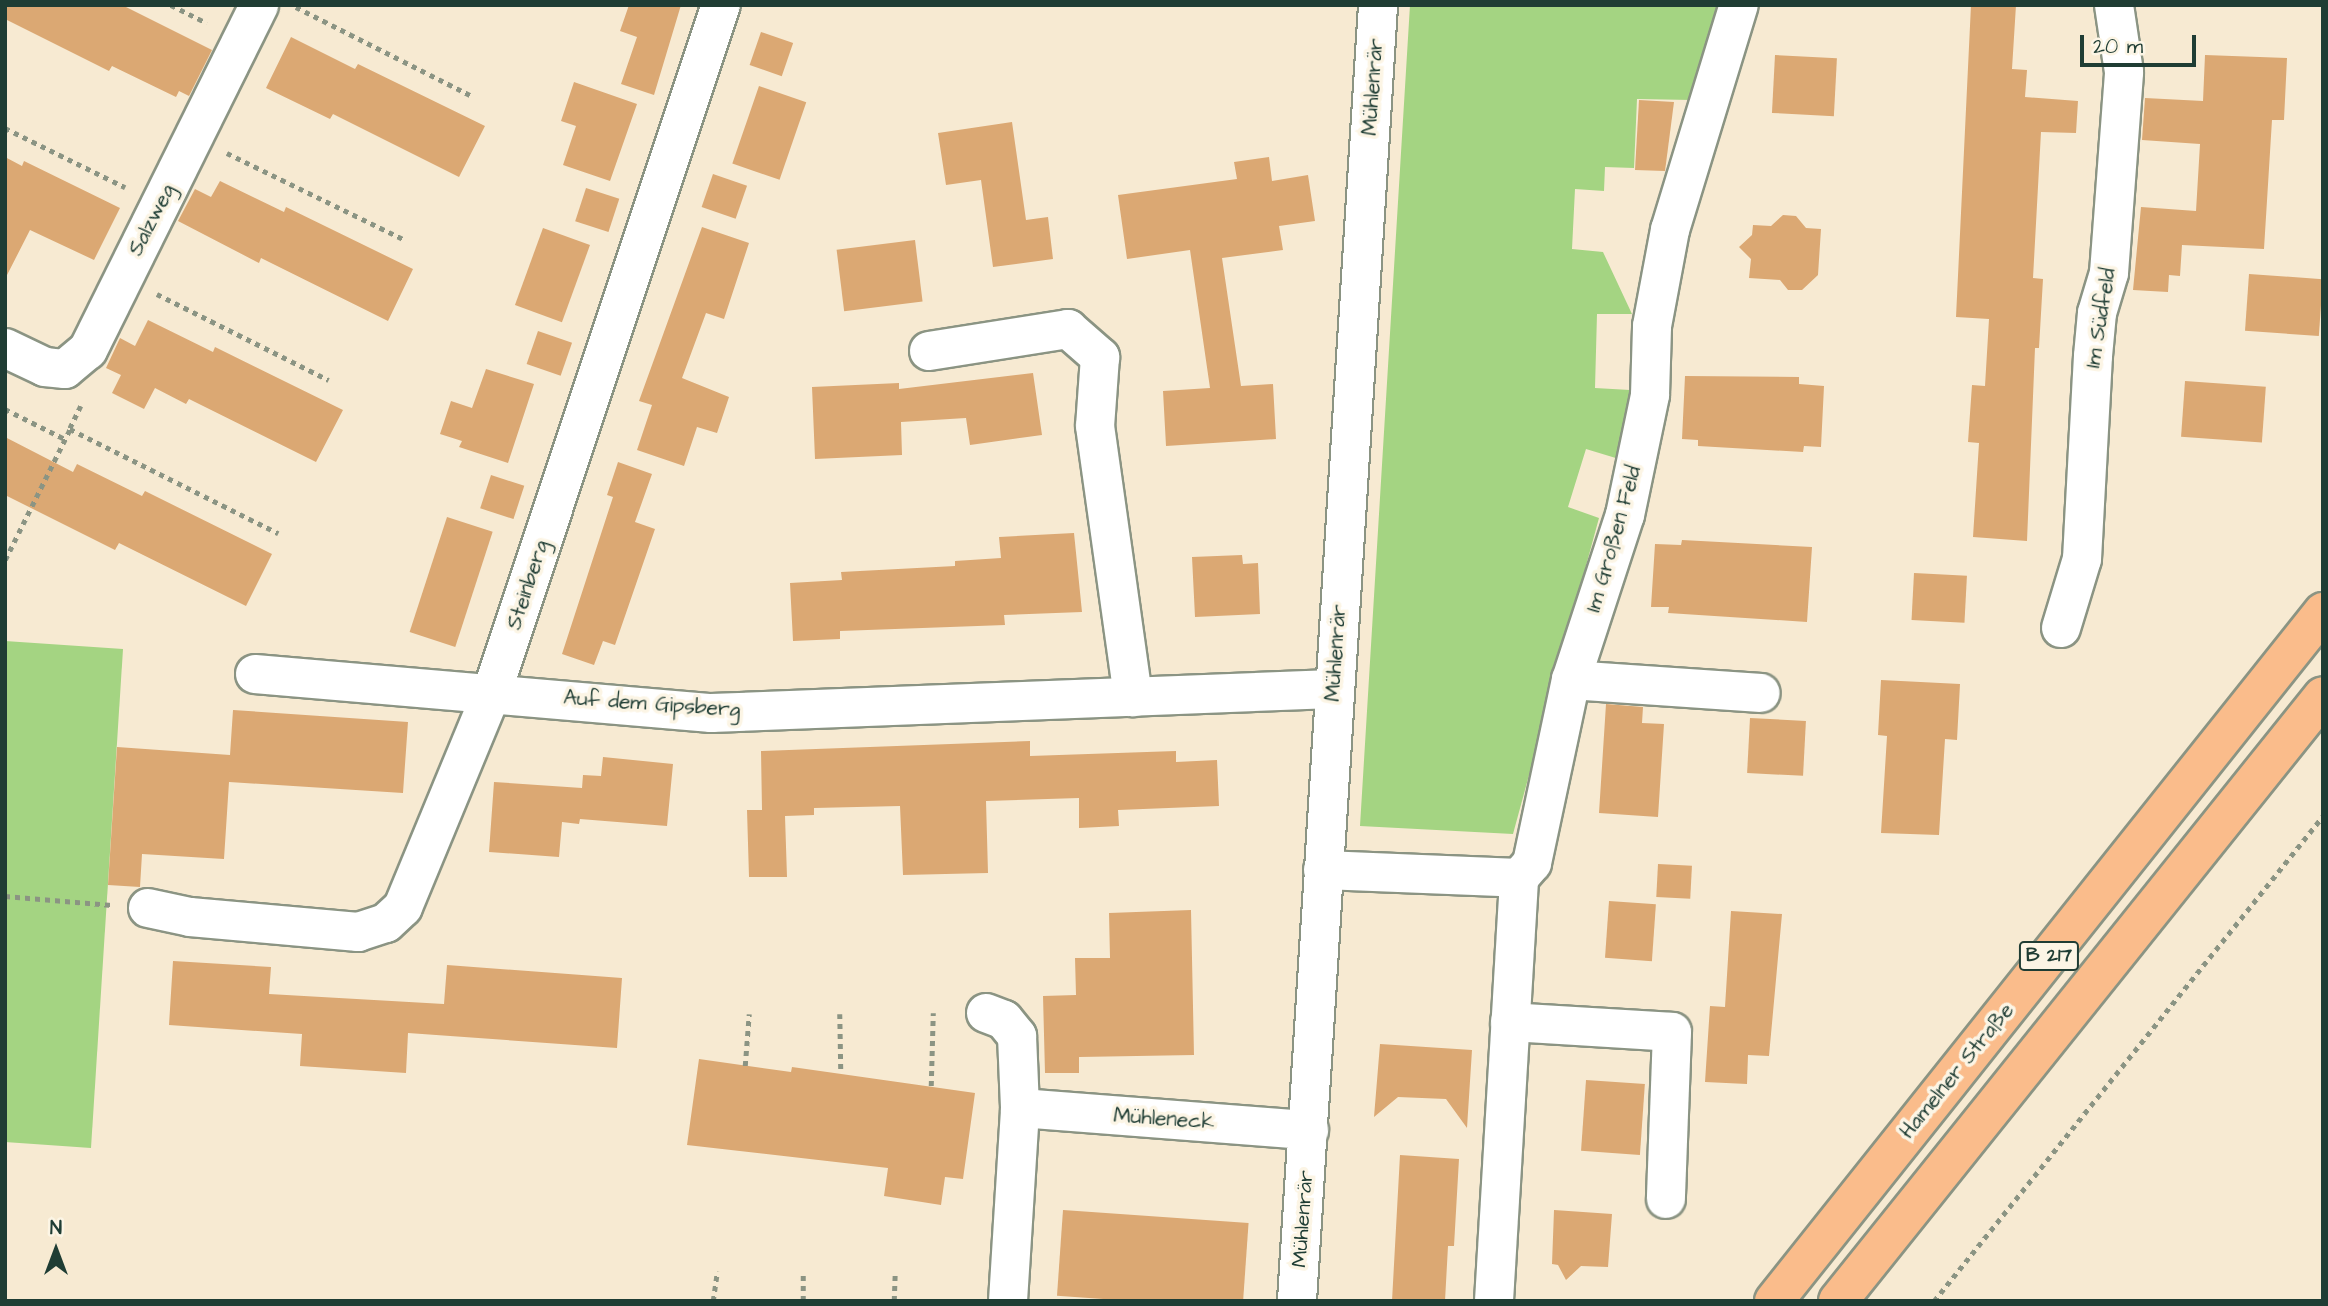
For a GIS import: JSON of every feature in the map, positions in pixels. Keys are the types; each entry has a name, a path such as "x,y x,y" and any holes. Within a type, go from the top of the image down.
{"highway":[{"name":"Hamelner Straße","path":"1774,1301 2323,612"},
{"name":"B 217","path":"1838,1301 2323,696"}],"street":[{"name":"Salzweg","path":"65,369 88,350 260,5"},
{"name":"Steinberg","path":"148,908 190,917 358,932 386,923 403,906 492,692 721,5"},
{"name":"Mühlenrär","path":"1297,1301 1333,689 1378,5"},
{"name":"Im Großen Feld","path":"1519,878 1532,863 1537,846 1571,680 1625,515 1650,395 1652,326 1670,230 1739,5"},
{"name":"Im Südfeld","path":"2061,628 2082,559 2092,356 2097,313 2109,273 2124,72 2114,5"},
{"path":"929,351 1068,329 1100,357 1094,426 1133,697"},
{"path":"5,348 45,367 65,369"},
{"name":"Auf dem Gipsberg","path":"255,674 492,692 711,713 1333,689"},
{"path":"1571,680 1760,692"},
{"path":"1323,870 1519,878 1494,1301"},
{"path":"986,1013 1004,1020 1017,1037 1020,1108 1008,1301"},
{"path":"1510,1022 1672,1032 1666,1199"},
{"name":"Mühleneck","path":"1020,1108 1309,1130"}],"path":[{"path":"292,5 471,95"},
{"path":"5,128 160,204"},
{"path":"195,137 403,239"},
{"path":"123,278 329,380"},
{"path":"5,560 84,400 65,369"},
{"path":"5,409 65,439"},
{"path":"70,429 278,533"},
{"path":"1934,1301 2323,816"},
{"path":"5,896 99,904"},
{"path":"931,1086 933,1013"},
{"path":"745,1066 749,1014"},
{"path":"840,1014 841,1073"},
{"path":"713,1301 717,1271"},
{"path":"803,1271 803,1301"},
{"path":"894,1301 895,1275"}],"green space":[{"path":"1410,5 1721,5 1692,100 1637,99 1634,168 1605,167 1604,191 1575,189 1572,249 1603,252 1632,314 1597,314 1595,388 1630,390 1627,431 1619,459 1586,449 1568,507 1599,518 1513,834 1360,826"},
{"path":"5,641 123,649 91,1148 5,1142"}],"building":[{"path":"5,5 122,5 212,50 189,96 179,91 176,97 112,66 109,71 5,19"},
{"path":"629,5 681,5 654,95 621,84 637,37 620,31"},
{"path":"1971,5 2016,5 2012,69 2027,70 2025,97 2078,101 2076,133 2041,132 2033,278 2043,279 2039,348 2035,348 2027,541 1973,537 1979,443 1968,442 1972,385 1985,386 1989,319 1956,317"},
{"path":"761,32 793,43 782,76 750,65"},
{"path":"291,37 355,69 358,64 485,126 459,177 333,114 330,119 266,88"},
{"path":"1775,55 1837,58 1834,116 1772,113"},
{"path":"2205,55 2287,58 2284,120 2272,120 2264,249 2182,245 2180,276 2169,275 2168,292 2133,290 2141,207 2196,211 2200,144 2142,140 2145,98 2203,101"},
{"path":"574,82 637,104 610,181 563,165 576,126 561,121"},
{"path":"759,86 806,102 780,180 732,164"},
{"path":"1639,100 1674,102 1665,171 1635,170"},
{"path":"1012,122 1026,220 1048,217 1053,259 993,267 981,180 946,185 938,133"},
{"path":"5,157 22,166 24,161 120,208 94,260 30,230 5,279"},
{"path":"1269,157 1272,181 1308,175 1315,221 1279,226 1283,250 1222,258 1241,386 1273,384 1276,439 1166,446 1163,391 1210,388 1190,250 1127,259 1118,195 1237,179 1234,162"},
{"path":"713,174 747,186 736,219 702,207"},
{"path":"220,181 284,212 286,207 413,269 388,321 261,258 259,263 178,221 195,189 211,197"},
{"path":"586,188 619,199 608,232 575,221"},
{"path":"1783,215 1796,216 1806,228 1821,229 1818,275 1802,290 1788,290 1780,280 1749,278 1751,259 1739,247 1752,235 1753,225 1771,226"},
{"path":"702,227 749,243 724,319 706,313 682,378 729,397 717,433 697,427 684,466 637,450 652,405 639,401"},
{"path":"543,228 590,245 562,322 515,305"},
{"path":"915,240 923,302 844,311 837,250"},
{"path":"2249,274 2323,279 2319,336 2245,331"},
{"path":"148,320 213,352 215,347 343,410 316,462 189,399 186,404 155,388 144,409 112,393 121,375 106,368 120,338 135,346"},
{"path":"538,331 572,343 561,376 527,364"},
{"path":"486,369 534,384 508,463 459,447 462,441 440,434 451,401 472,408"},
{"path":"1033,373 1042,435 970,445 966,418 901,422 902,455 815,459 812,387 899,383 899,389"},
{"path":"1685,376 1799,377 1799,384 1824,386 1821,447 1804,446 1803,452 1698,446 1698,440 1682,439"},
{"path":"2185,381 2266,387 2262,443 2181,437"},
{"path":"5,437 73,472 77,464 142,496 145,491 272,554 246,606 119,543 115,550 5,495"},
{"path":"618,462 652,474 635,522 655,529 615,645 603,641 594,665 562,654 613,497 607,495"},
{"path":"491,475 524,486 513,519 480,508"},
{"path":"447,517 493,532 455,647 410,632"},
{"path":"1074,533 1082,612 1004,615 1005,625 840,631 840,639 793,641 790,583 842,580 841,572 955,566 955,561 1001,558 999,537"},
{"path":"1682,540 1812,547 1807,622 1668,613 1669,607 1651,607 1655,544 1681,545"},
{"path":"1242,555 1243,564 1258,563 1260,614 1195,617 1192,557"},
{"path":"1914,573 1967,576 1964,623 1912,620"},
{"path":"1881,680 1960,684 1957,740 1945,739 1939,835 1881,833 1887,736 1878,735"},
{"path":"1606,704 1643,707 1642,723 1664,724 1658,817 1599,813"},
{"path":"233,710 408,722 403,793 229,782 224,859 142,854 140,887 108,885 117,747 230,755"},
{"path":"1750,718 1806,721 1803,776 1747,773"},
{"path":"1030,741 1030,756 1176,751 1176,762 1217,760 1219,806 1118,810 1119,826 1079,828 1079,798 986,801 988,873 903,875 900,806 814,808 814,815 785,816 787,877 749,877 747,810 762,810 761,751"},
{"path":"603,757 673,764 667,826 580,819 579,824 562,822 559,857 489,852 494,782 582,788 583,775 601,776"},
{"path":"1658,864 1692,866 1690,899 1656,897"},
{"path":"1609,901 1656,904 1652,961 1605,958"},
{"path":"1191,910 1194,1055 1079,1057 1079,1073 1045,1073 1043,996 1076,995 1075,958 1110,958 1109,913"},
{"path":"1731,911 1782,914 1769,1056 1748,1055 1747,1084 1705,1082 1710,1006 1725,1007"},
{"path":"173,961 271,967 269,994 444,1004 447,965 622,978 617,1048 408,1033 406,1073 300,1066 302,1034 169,1025"},
{"path":"1380,1044 1472,1050 1467,1128 1446,1099 1398,1097 1374,1117"},
{"path":"699,1059 791,1072 792,1067 975,1093 963,1179 945,1177 941,1205 884,1196 888,1168 687,1145"},
{"path":"1586,1080 1645,1084 1640,1155 1581,1151"},
{"path":"1400,1155 1459,1159 1454,1246 1448,1246 1445,1301 1392,1301"},
{"path":"1063,1210 1249,1223 1243,1301 1132,1301 1057,1296"},
{"path":"1554,1210 1612,1214 1608,1267 1581,1266 1566,1280 1558,1265 1552,1264"}]}
